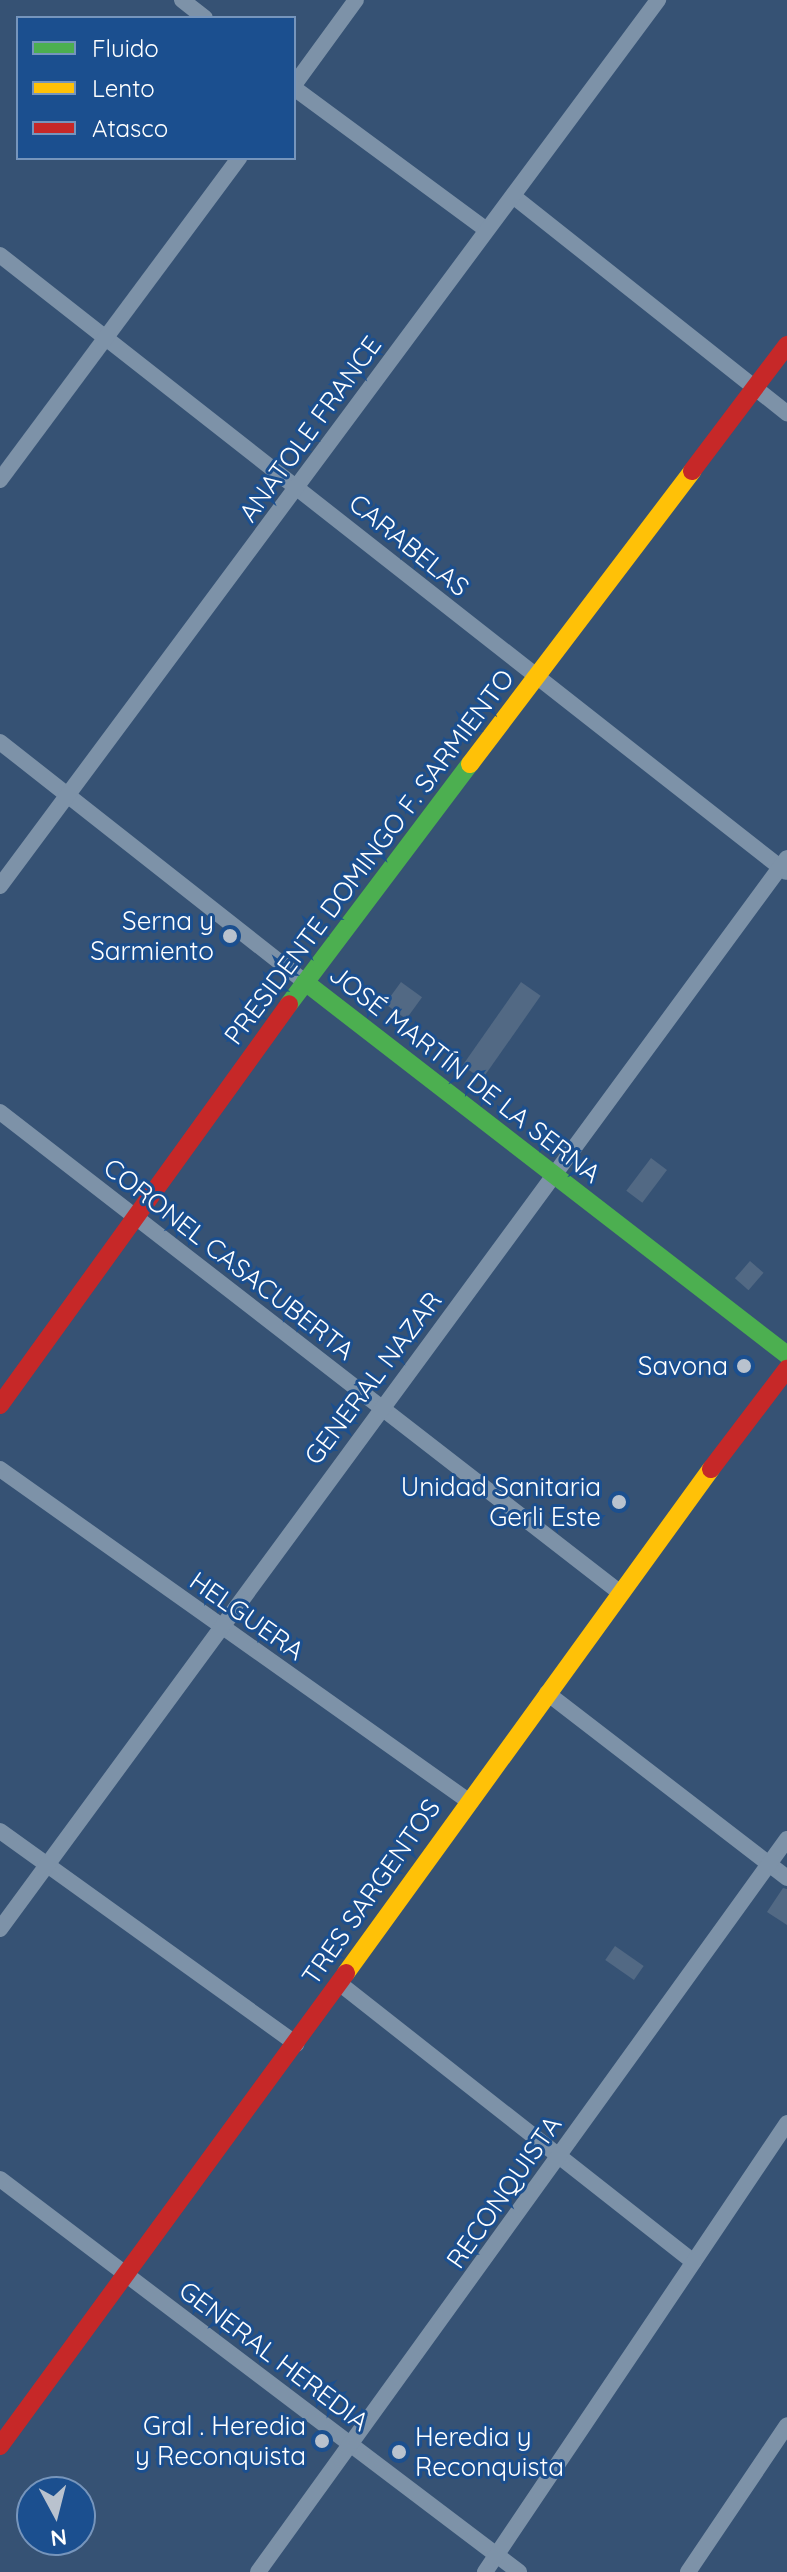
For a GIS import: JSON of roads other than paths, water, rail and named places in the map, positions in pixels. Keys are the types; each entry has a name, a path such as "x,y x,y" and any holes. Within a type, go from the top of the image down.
{"street":[{"path":"182,0 202,16"},
{"path":"296,83 356,0"},
{"name":"ANATOLE FRANCE","path":"0,886 66,792 298,487 485,229 513,196 658,0"},
{"path":"296,87 485,229"},
{"path":"0,480 238,160"},
{"path":"513,196 787,413"},
{"name":"CARABELAS","path":"0,255 107,336 535,677 785,866"},
{"name":"PRESIDENTE DOMINGO F. SARMIENTO","path":"0,1405 305,982 787,345"},
{"name":"JOSÉ MARTÍN DE LA SERNA","path":"0,742 554,1177 787,1355"},
{"name":"GENERAL NAZAR","path":"0,1929 381,1406 785,866"},
{"name":"CORONEL CASACUBERTA","path":"0,1112 618,1591"},
{"name":"TRES SARGENTOS","path":"0,2446 296,2044 618,1591 787,1369"},
{"name":"HELGUERA","path":"0,1469 467,1800"},
{"path":"547,1693 787,1878"},
{"path":"0,1831 296,2044"},
{"name":"RECONQUISTA","path":"258,2572 353,2446 787,1839"},
{"path":"339,1983 693,2262"},
{"path":"485,2572 787,2123"},
{"name":"GENERAL HEREDIA","path":"0,2179 519,2572"},
{"path":"688,2572 787,2425"}],"place":[{"name":"Serna y Sarmiento","path":"230,936"},
{"name":"Savona","path":"744,1366"},
{"name":"Unidad Sanitaria Gerli Este","path":"619,1502"},
{"name":"Gral . Heredia y Reconquista","path":"322,2441"},
{"name":"Heredia y Reconquista","path":"399,2452"}]}
